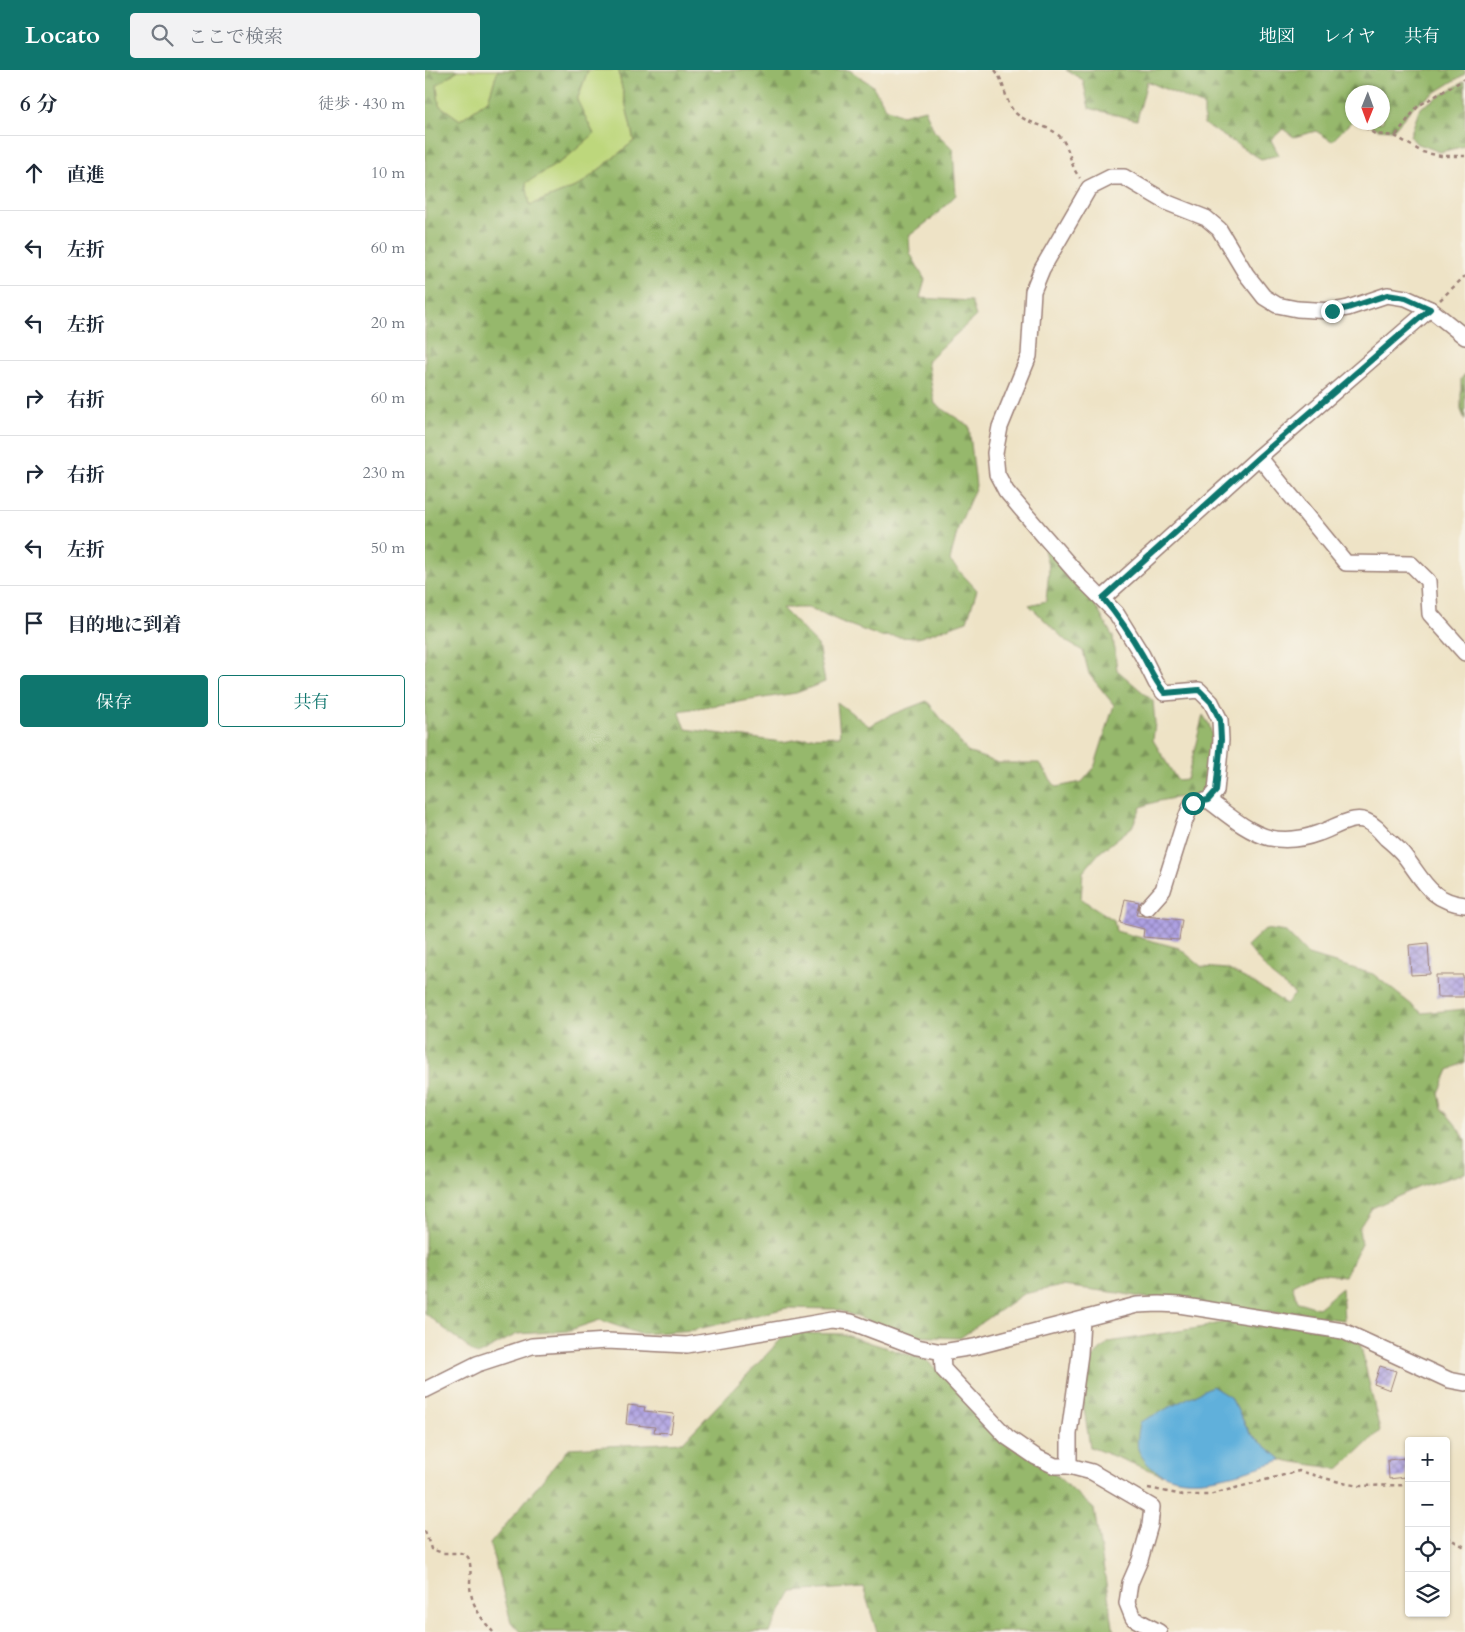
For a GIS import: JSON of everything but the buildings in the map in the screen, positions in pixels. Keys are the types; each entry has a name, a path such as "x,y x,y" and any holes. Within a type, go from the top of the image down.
{"street":[{"path":"1147,908 1163,890 1184,823 1193,803 1208,800 1216,791 1221,740 1220,720 1211,702 1199,690 1165,693 1156,683 1142,655 1115,613 1103,598 1079,576 1007,491 997,474 995,453 1000,426 1029,356 1033,290 1041,269 1089,188 1111,177 1124,177 1168,203 1206,218 1219,228 1246,274 1264,297 1277,305 1297,309 1332,311 1348,308 1387,295 1406,298 1430,309 1465,337"},
{"path":"1103,598 1259,457 1430,309"},
{"path":"1259,457 1346,563 1411,564 1428,581 1430,614 1465,653"},
{"path":"1208,800 1254,832 1270,838 1287,840 1317,834 1346,822 1363,820 1373,824 1402,853 1421,879 1435,894 1451,903 1465,905"},
{"path":"1465,911 1465,916"},
{"path":"425,1390 477,1364 532,1346 607,1341 687,1345 833,1320 851,1322 917,1347 941,1352 974,1347 1137,1305 1159,1304 1220,1311 1343,1331 1449,1380 1465,1383"},
{"path":"1069,1466 1069,1434 1080,1354 1082,1320"},
{"path":"941,1352 943,1369 1007,1437 1036,1457 1055,1466 1069,1466 1092,1472 1152,1507 1150,1525 1140,1560 1130,1584 1127,1603 1133,1618 1159,1632"}],"path":[{"path":"995,70 1012,108 1019,116 1055,132 1065,143 1075,173 1089,188"},
{"path":"1395,136 1418,106 1465,78"},
{"path":"1368,130 1375,134 1395,136 1422,152 1441,156 1465,156"},
{"path":"1430,309 1465,276"},
{"path":"1141,1485 1183,1495 1209,1495 1299,1472 1359,1486 1405,1485"},
{"path":"425,1531 431,1549 443,1553 461,1553 468,1557 471,1563 470,1587 476,1610 493,1632"},
{"path":"1450,1539 1465,1547"}],"green space":[{"path":"425,70 458,70 437,85 439,105 460,120 488,100 498,70 588,70 577,100 594,134 565,159 526,183 530,205 580,185 634,141 619,70 849,70 872,85 886,108 902,115 925,109 934,131 953,149 956,195 935,216 909,236 910,253 925,280 920,298 971,301 976,316 927,361 935,404 969,426 976,486 958,528 950,561 977,590 967,621 918,638 879,636 810,608 782,608 818,645 825,682 796,693 679,711 686,729 782,742 812,737 840,736 837,702 869,726 893,714 927,701 968,752 998,763 1039,763 1056,787 1082,782 1094,768 1114,705 1089,674 1083,651 1067,642 1029,605 1046,601 1049,569 1043,545 1053,552 1066,577 1090,596 1113,637 1117,670 1153,701 1155,723 1153,740 1177,780 1187,779 1203,715 1209,724 1219,762 1208,796 1174,798 1157,801 1141,807 1132,827 1099,853 1083,872 1081,899 1114,920 1116,931 1179,948 1202,967 1227,969 1256,984 1286,1004 1295,994 1270,974 1247,946 1265,929 1286,932 1308,955 1373,974 1422,1013 1465,1009 1465,1062 1449,1070 1439,1093 1442,1108 1460,1130 1465,1140 1465,1173 1419,1187 1372,1208 1359,1228 1361,1244 1345,1276 1315,1273 1292,1285 1298,1302 1318,1308 1342,1288 1344,1320 1157,1300 1062,1286 1023,1294 960,1338 910,1336 835,1309 787,1308 694,1330 640,1334 600,1320 567,1331 517,1334 477,1355 425,1313"},
{"path":"458,70 498,70 488,100 460,120 439,105 437,85"},
{"path":"588,70 619,70 634,141 580,185 530,205 525,183 565,159 577,100"},
{"path":"1066,70 1465,70 1465,74 1415,105 1393,130 1390,130 1390,85 1345,85 1345,128 1332,141 1316,131 1294,137 1283,129 1271,140 1279,155 1261,159 1204,124 1204,106 1147,81 1137,120 1089,108 1083,80"},
{"path":"1465,81 1465,146 1440,152 1416,143 1410,136 1420,108"},
{"path":"1465,374 1465,420 1461,410 1461,379"},
{"path":"1252,1316 1359,1338 1380,1431 1339,1469 1282,1460 1250,1433 1231,1398 1138,1449 1162,1475 1090,1447 1078,1371 1109,1342 1198,1328"},
{"path":"787,1333 842,1334 926,1360 1094,1509 1114,1632 877,1632 863,1587 792,1592 769,1632 520,1632 511,1622 490,1544 569,1448 683,1442"}],"water":[{"path":"1212,1386 1231,1398 1250,1433 1282,1460 1233,1474 1199,1480 1182,1480 1166,1476 1148,1464 1137,1446 1140,1422"}],"route":[{"path":"1193,803 1208,800 1216,791 1221,740 1220,720 1211,702 1199,690 1165,693 1156,683 1142,655 1103,598 1259,457 1430,309 1406,298 1387,295 1376,297 1348,308 1332,311"}]}
